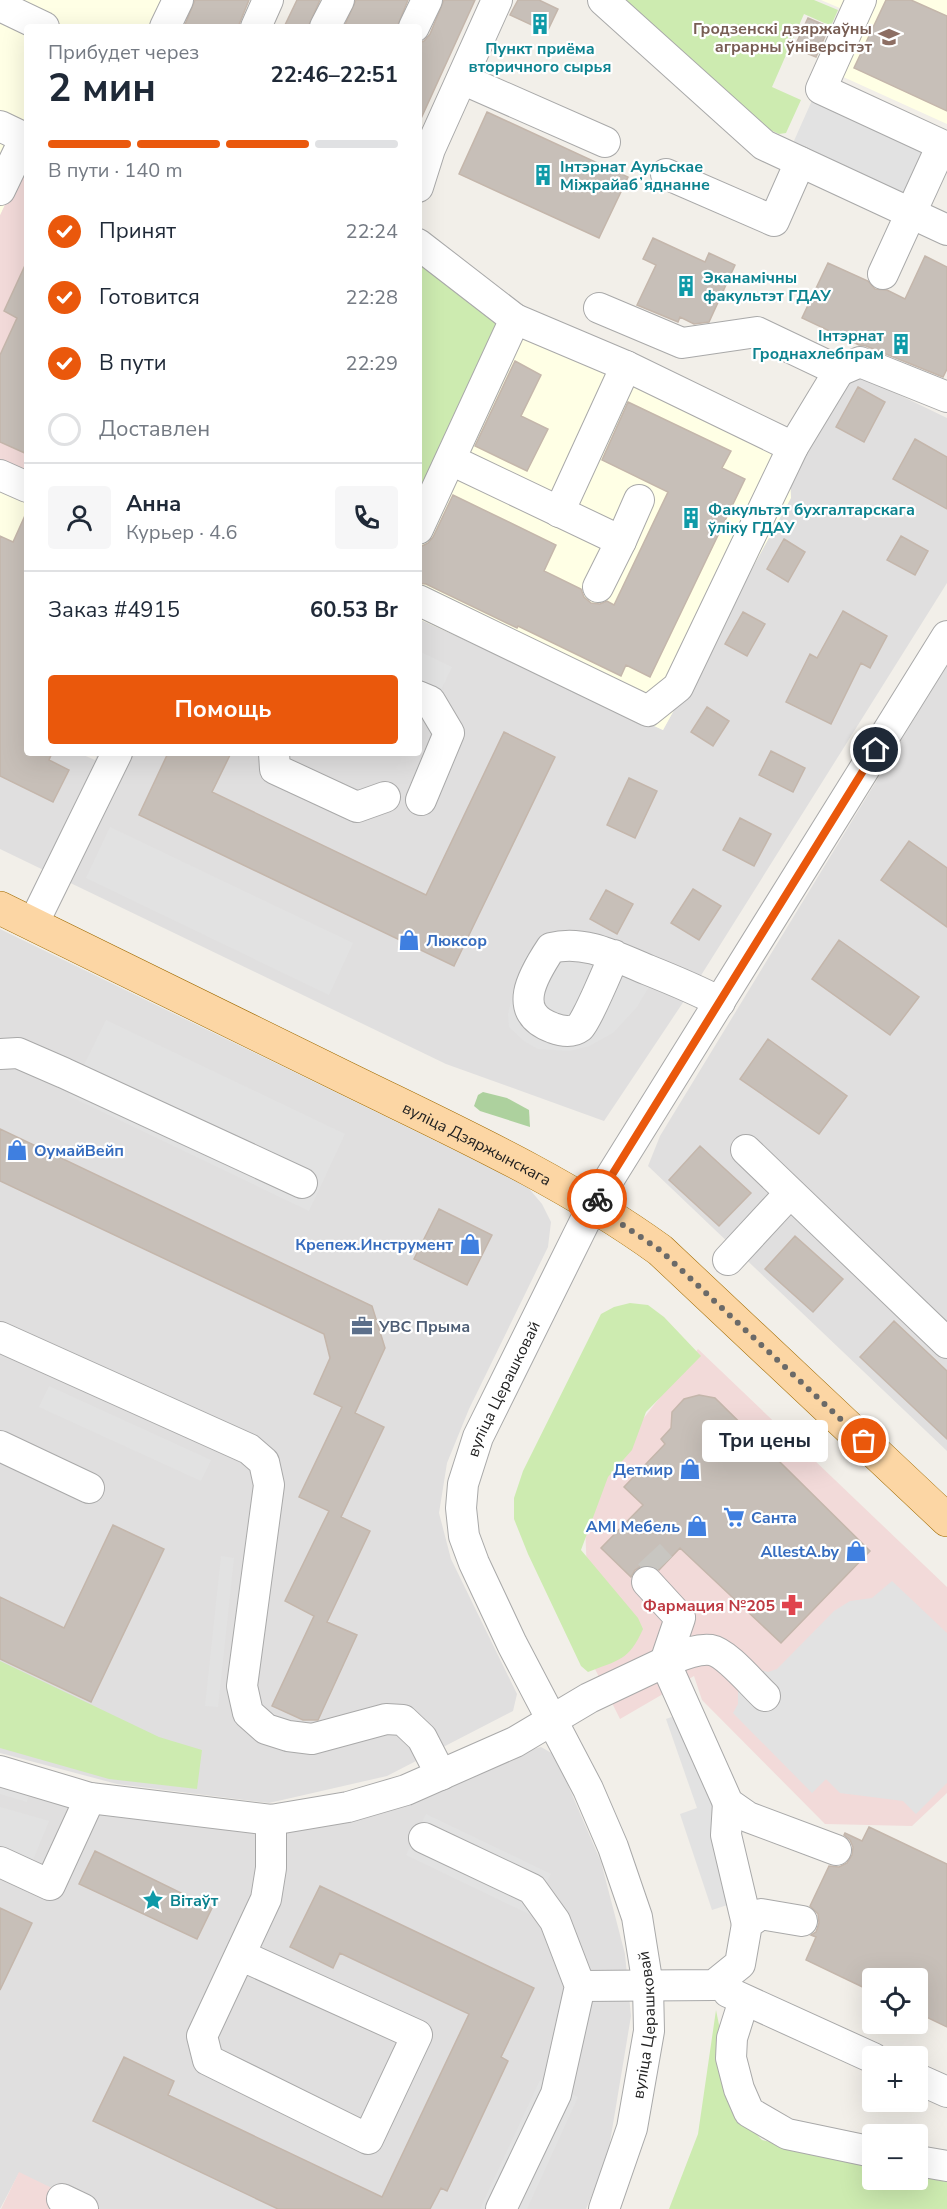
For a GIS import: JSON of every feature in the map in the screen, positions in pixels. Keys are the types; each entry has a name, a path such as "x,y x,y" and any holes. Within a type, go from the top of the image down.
{"main road":[{"name":"вуліца Дзяржынскага","path":"0,908 173,995 495,1151 593,1205 660,1250 947,1520"}],"street":[{"path":"166,24 178,0"},
{"path":"257,24 268,0"},
{"path":"327,24 339,0"},
{"path":"415,24 427,0"},
{"path":"424,146 462,79 497,0"},
{"path":"603,0 764,145 947,230"},
{"path":"861,0 821,89 942,145 883,274"},
{"path":"0,6 38,24"},
{"path":"462,79 605,142"},
{"path":"0,190 17,133"},
{"path":"666,174 774,221 800,162"},
{"path":"422,247 515,319 626,366 793,447"},
{"path":"599,308 682,343 757,332 839,371"},
{"path":"422,521 515,319"},
{"path":"422,602 648,711 678,687 793,447 839,371 860,362 947,397"},
{"path":"560,512 626,366"},
{"path":"451,460 621,541"},
{"path":"0,475 24,486"},
{"path":"598,587 639,500"},
{"name":"вуліца Церашковай","path":"604,2209 632,2128 649,2031 648,1986 637,1917 613,1847 588,1789 512,1644 474,1563 464,1536 461,1508 463,1484 478,1437 593,1205 947,636"},
{"path":"421,800 449,734 430,701 422,698"},
{"path":"33,924 116,756"},
{"path":"274,756 276,769 357,807 385,797"},
{"path":"614,955 720,1002"},
{"path":"0,1054 18,1053 302,1183"},
{"path":"746,1150 947,1343"},
{"path":"728,1260 790,1193"},
{"path":"0,1337 249,1449 264,1462 270,1485 242,1686 248,1713 266,1729 288,1736 312,1739 386,1719 403,1720 422,1738 441,1775"},
{"path":"0,1446 89,1488"},
{"path":"654,1575 680,1618 665,1662 728,1803 726,1835 747,1924 740,1964 714,1985"},
{"path":"0,1771 90,1798 271,1820 348,1807 406,1790 515,1742 589,1698 665,1662 695,1651 711,1650 724,1656 765,1696"},
{"path":"0,1862 50,1885 90,1798"},
{"path":"728,1803 748,1817 836,1850"},
{"path":"240,1954 417,2035 368,2139 208,2060 202,2036 240,1954 266,1899 271,1868 271,1820"},
{"path":"424,1838 532,1890 555,1921 580,1986 556,2094 501,2209"},
{"path":"747,1924 761,1914 802,1921"},
{"path":"580,1986 714,1985 862,2053"},
{"path":"744,2000 732,2038 731,2058 739,2089 749,2112 788,2134 862,2150"},
{"path":"928,2083 947,2091"},
{"path":"928,2163 947,2166"}],"shaded area":[{"path":"0,0 161,0 150,24 24,24 24,164 0,215"},
{"name":"Гродзенскі дзяржаўны аграрны ўніверсітэт","path":"821,0 947,0 947,124 819,66 842,9"},
{"path":"822,78 944,133 915,198 793,143"},
{"path":"24,164 24,494 0,482 0,215"},
{"path":"422,258 808,445 790,475 791,498 663,730 422,620"},
{"path":"858,375 947,418 947,583 700,977 604,1121 446,1064 0,849 0,716 24,749 24,756 86,756 95,760 97,756 422,756 422,620 663,730 790,499 790,476 845,379"},
{"path":"0,482 24,494 24,728 0,716"},
{"path":"422,652 452,667 440,692 422,683"},
{"path":"947,665 947,1451 648,1166 660,1136"},
{"path":"110,827 353,943 329,995 86,878"},
{"path":"0,929 526,1185 542,1204 551,1222 548,1247 469,1409 447,1463 439,1513 451,1559 517,1694 513,1711 387,1776 269,1803 117,1784 0,1753"},
{"path":"550,932 594,940 660,968 637,1007 613,1033 589,1046 570,1051 538,1049 524,1041 509,1027 508,1014 524,959 536,942"},
{"path":"106,1020 345,1134 309,1211 69,1096"},
{"path":"698,1349 947,1587 947,1793 912,1826 825,1824 702,1700 694,1676 620,1719 590,1659 584,1494"},
{"path":"49,1386 211,1460 201,1481 39,1407"},
{"path":"221,1556 234,1558 218,1707 205,1706"},
{"path":"892,1581 947,1633 947,1783 916,1814 903,1801 840,1793 826,1779 812,1793 733,1713 738,1704 738,1689 757,1669 768,1672 777,1669 834,1611 850,1601 872,1598"},
{"path":"688,1711 752,1897 712,1910 680,1814 697,1808 666,1719"},
{"path":"541,1747 555,1755 601,1862 625,1954 631,2016 607,2160 586,2209 95,2209 19,2173 0,2209 0,1781 233,1829"},
{"path":"0,1785 29,1793 27,1802 0,1794"},
{"path":"0,1807 49,1821 24,1882 0,1871"},
{"path":"426,1814 551,1874 531,1915 406,1855"},
{"path":"540,2080 578,2097 527,2209 480,2209"},
{"path":"19,2172 95,2209 1,2209"}],"green space":[{"path":"624,0 814,0 838,10 831,26 804,14 772,87 801,100 786,133 779,134 768,129"},
{"path":"422,258 504,321 422,504"},
{"path":"483,1092 507,1098 529,1110 530,1127 480,1111 474,1106 478,1095"},
{"path":"630,1303 648,1305 664,1317 701,1356 646,1412 632,1450 608,1477 581,1550 638,1618 643,1629 633,1648 622,1658 588,1672 581,1666 528,1554 514,1519 514,1498 523,1471 601,1314 614,1307"},
{"path":"0,1661 159,1737 202,1750 197,1789 109,1779 0,1748"},
{"path":"716,2010 737,2114 762,2140 862,2163 862,2190 928,2190 928,2178 947,2182 947,2209 669,2209 698,2134"}],"building":[{"path":"195,0 249,0 239,24 185,24"},
{"path":"297,0 320,0 309,24 285,24"},
{"path":"356,0 408,0 398,24 345,24"},
{"path":"444,0 475,0 422,116 422,42 430,34"},
{"name":"Пункт приёма вторичного сырья","path":"518,0 539,0 558,9 547,32 510,15"},
{"name":"Гродзенскі дзяржаўны аграрны ўніверсітэт","path":"886,0 911,0 947,16 947,111 854,68"},
{"path":"808,18 829,27 816,57 794,48"},
{"name":"Інтэрнат Аульскае Міжрайабʼяднанне","path":"487,112 628,177 599,238 459,174"},
{"name":"Эканамічны факультэт ГДАУ","path":"653,238 705,262 709,253 735,265 709,322 694,324 680,317 678,322 637,305 656,265 643,259"},
{"name":"Інтэрнат Гроднахлебпрам","path":"925,256 947,267 947,369 943,377 859,345 802,318 828,263 868,281 875,289 887,290 905,299"},
{"path":"24,268 24,453 0,442 0,355 17,318 4,311"},
{"path":"515,361 541,375 521,416 548,429 527,471 475,446"},
{"path":"858,387 885,402 864,442 836,427"},
{"name":"Факультэт бухгалтарскага ўліку ГДАУ","path":"628,402 731,451 722,468 745,479 650,677 626,665 621,676 518,626 517,628 422,584 422,546 433,537 453,495 556,545 544,571 581,589 584,597 591,603 600,604 607,601 614,605 668,492 602,460"},
{"path":"915,439 947,457 947,509 893,479"},
{"path":"24,518 24,756 51,756 49,760 69,770 53,802 0,776 0,536 13,542"},
{"path":"901,536 928,551 915,575 887,560"},
{"path":"784,539 805,552 788,582 767,569"},
{"path":"843,611 887,636 870,668 861,663 831,724 786,702 810,654 817,658"},
{"path":"743,612 765,624 747,656 725,644"},
{"path":"707,707 729,721 713,746 691,732"},
{"path":"504,732 555,757 454,966 139,815 167,756 230,756 212,792 426,895"},
{"path":"771,751 805,768 793,792 759,775"},
{"path":"629,778 657,791 635,838 607,825"},
{"path":"740,818 771,834 754,866 723,850"},
{"path":"909,841 947,868 947,927 881,880"},
{"path":"693,889 721,906 699,940 671,923"},
{"path":"606,890 633,904 617,934 590,919"},
{"path":"839,940 919,997 890,1035 812,979"},
{"path":"768,1039 847,1096 819,1134 740,1079"},
{"path":"0,1129 372,1306 385,1348 355,1413 384,1427 341,1517 370,1531 327,1622 357,1635 318,1720 303,1720 272,1706 314,1616 285,1601 329,1511 299,1497 342,1407 314,1394 330,1358 324,1334 0,1181"},
{"path":"700,1146 751,1193 719,1226 669,1180"},
{"path":"439,1209 492,1235 467,1285 414,1259"},
{"path":"795,1236 843,1279 813,1312 765,1269"},
{"path":"894,1321 947,1371 947,1439 860,1357"},
{"name":"Санта","path":"699,1395 715,1398 870,1551 781,1643 680,1548 659,1570 652,1565 643,1565 635,1570 631,1577 601,1548 643,1505 624,1487 665,1444 661,1439 671,1428 672,1412 684,1399"},
{"path":"113,1525 164,1549 91,1702 0,1659 0,1597 64,1628"},
{"path":"869,1827 947,1864 947,2027 928,2018 928,1968 862,1968 862,1987 806,1960 816,1937 811,1935 816,1932 819,1923 818,1914 810,1906 829,1866 839,1867 847,1863 852,1855 853,1847 844,1835 845,1833 862,1841"},
{"path":"95,1851 212,1908 197,1939 79,1884"},
{"path":"320,1886 534,1988 501,2057 508,2061 447,2191 441,2188 430,2209 278,2209 93,2121 124,2057 174,2081 168,2095 382,2197 469,2014 340,1953 333,1968 290,1947"},
{"path":"0,1908 32,1923 0,1990"}],"tunnel":[{"path":"649,1554 661,1567"}],"way so far":[{"path":"597,1199 593,1205 660,1250 864,1441"}],"place":[{"name":"Пункт приёма вторичного сырья","path":"540,24"},
{"name":"Гродзенскі дзяржаўны аграрны ўніверсітэт","path":"889,37"},
{"name":"Інтэрнат Аульскае Міжрайабʼяднанне","path":"543,175"},
{"name":"Эканамічны факультэт ГДАУ","path":"686,286"},
{"name":"Інтэрнат Гроднахлебпрам","path":"901,344"},
{"name":"Факультэт бухгалтарскага ўліку ГДАУ","path":"691,518"},
{"name":"Люксор","path":"409,940"},
{"name":"ОумайВейп","path":"17,1150"},
{"name":"Крепеж.Инструмент","path":"470,1244"},
{"name":"УВС Прыма","path":"362,1326"},
{"name":"Три цены","path":"864,1441"},
{"name":"Детмир","path":"690,1469"},
{"name":"Санта","path":"734,1517"},
{"name":"AMI Мебель","path":"697,1526"},
{"name":"AllestA.by","path":"856,1551"},
{"name":"Фармация №205","path":"792,1605"},
{"name":"Вітаўт","path":"153,1900"}],"route":[{"path":"597,1199 876,750"}]}
